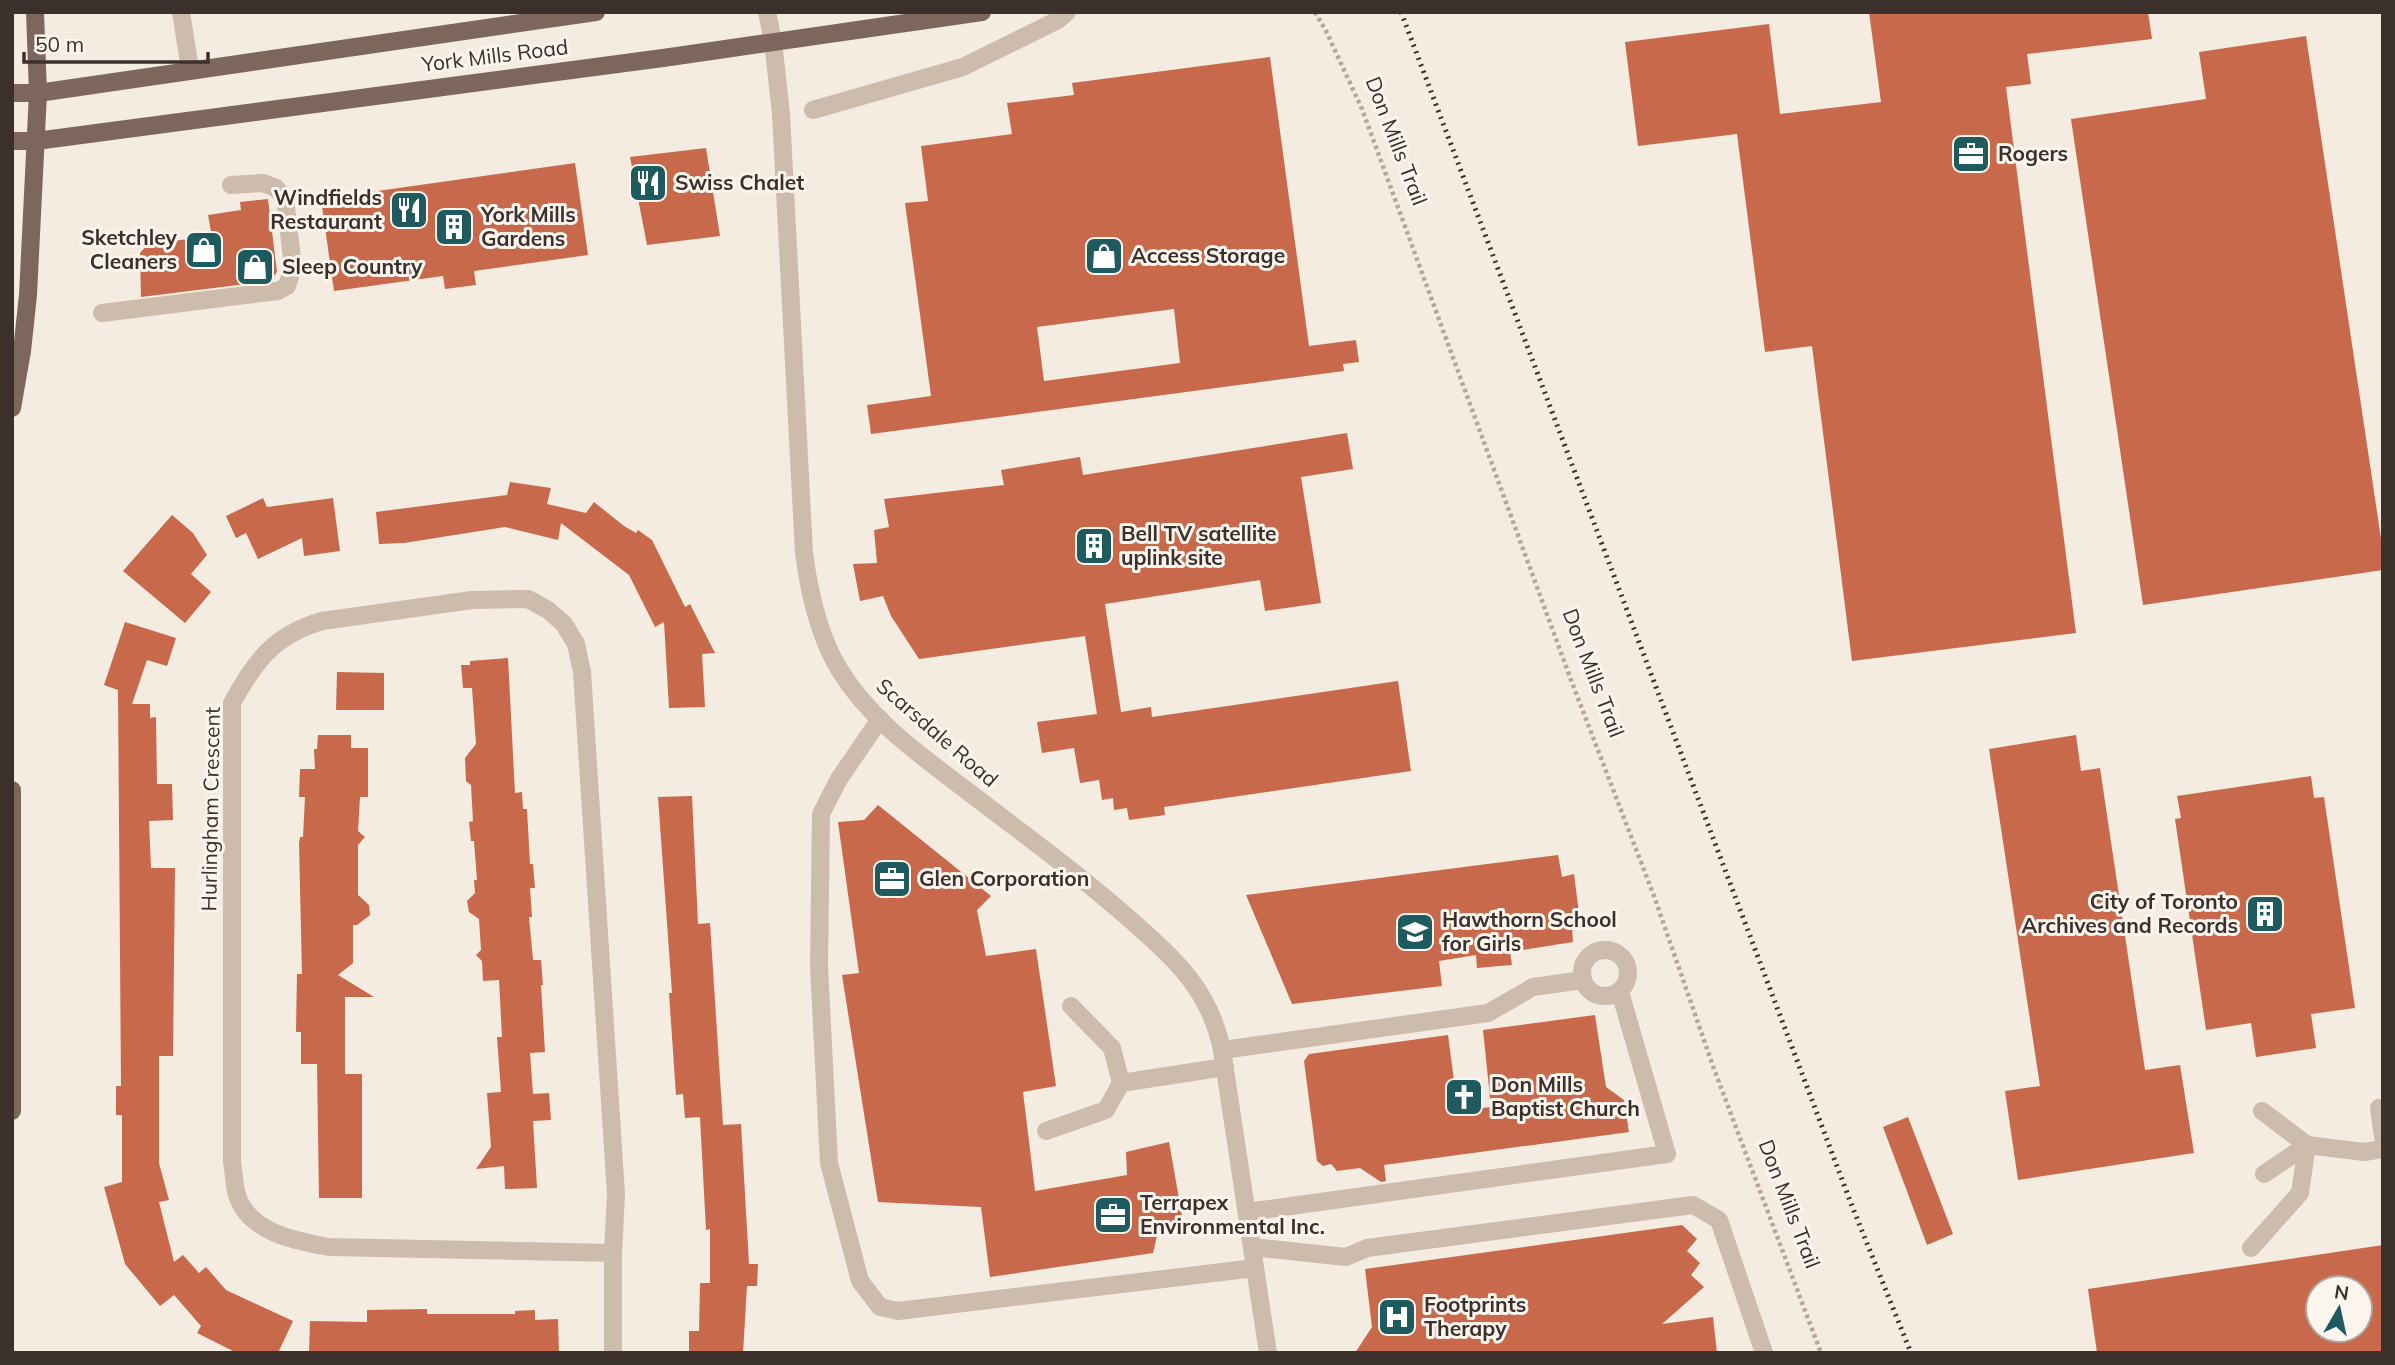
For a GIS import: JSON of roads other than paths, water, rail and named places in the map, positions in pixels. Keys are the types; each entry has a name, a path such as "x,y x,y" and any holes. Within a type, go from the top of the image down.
{"main road":[{"path":"12,408 26,316 38,93 35,12"},
{"name":"York Mills Road","path":"12,93 38,93 596,12"},
{"name":"York Mills Road","path":"12,141 36,141 982,12"},
{"path":"12,790 12,1111"}],"street":[{"path":"181,12 190,69"},
{"name":"Scarsdale Road","path":"767,12 773,41 783,154 805,566 818,617 835,660 856,693 880,719 927,760 1114,905 1192,979 1210,1008 1218,1028 1224,1058 1268,1353"},
{"path":"813,110 963,66 1062,16"},
{"path":"102,313 278,291 287,286 292,276 293,255 285,199 276,188 263,183 231,185"},
{"name":"Hurlingham Crescent","path":"613,1253 329,1247 290,1240 252,1219 237,1197 232,1162 232,702 249,672 268,649 298,628 322,621 472,600 527,599 548,610 564,624 576,644 582,672 616,1194 613,1353"},
{"path":"880,719 839,779 821,814 819,966 829,1163 860,1281 880,1307 898,1311 1255,1268"},
{"path":"1598,951 1614,951 1621,956 1629,969 1629,977 1620,992 1604,997 1596,995 1586,987 1582,970 1589,956 1598,951"},
{"path":"1121,1083 1224,1058 1488,1013 1533,987 1583,980"},
{"path":"1247,1212 1667,1154 1620,992"},
{"path":"1046,1131 1106,1110 1121,1083 1112,1048 1071,1006"},
{"path":"2379,1108 2383,1137"},
{"path":"2262,1111 2307,1144 2364,1152 2383,1149"},
{"path":"2264,1174 2307,1144"},
{"path":"2251,1248 2300,1193 2307,1144"},
{"path":"1252,1247 1346,1257 1367,1248 1693,1205 1719,1220 1764,1353"}],"railway":[{"path":"1401,12 1852,1206 1911,1353"}],"place":[{"name":"Rogers","path":"1971,154"},
{"name":"Swiss Chalet","path":"648,183"},
{"name":"Windfields Restaurant","path":"409,210"},
{"name":"York Mills Gardens","path":"454,227"},
{"name":"Sketchley Cleaners","path":"204,250"},
{"name":"Access Storage","path":"1104,256"},
{"name":"Sleep Country","path":"255,267"},
{"name":"Bell TV satellite uplink site","path":"1094,546"},
{"name":"Glen Corporation","path":"892,879"},
{"name":"City of Toronto Archives and Records","path":"2265,914"},
{"name":"Hawthorn School for Girls","path":"1415,932"},
{"name":"Don Mills Baptist Church","path":"1464,1097"},
{"name":"Terrapex Environmental Inc.","path":"1113,1215"},
{"name":"Footprints Therapy","path":"1397,1317"}]}
